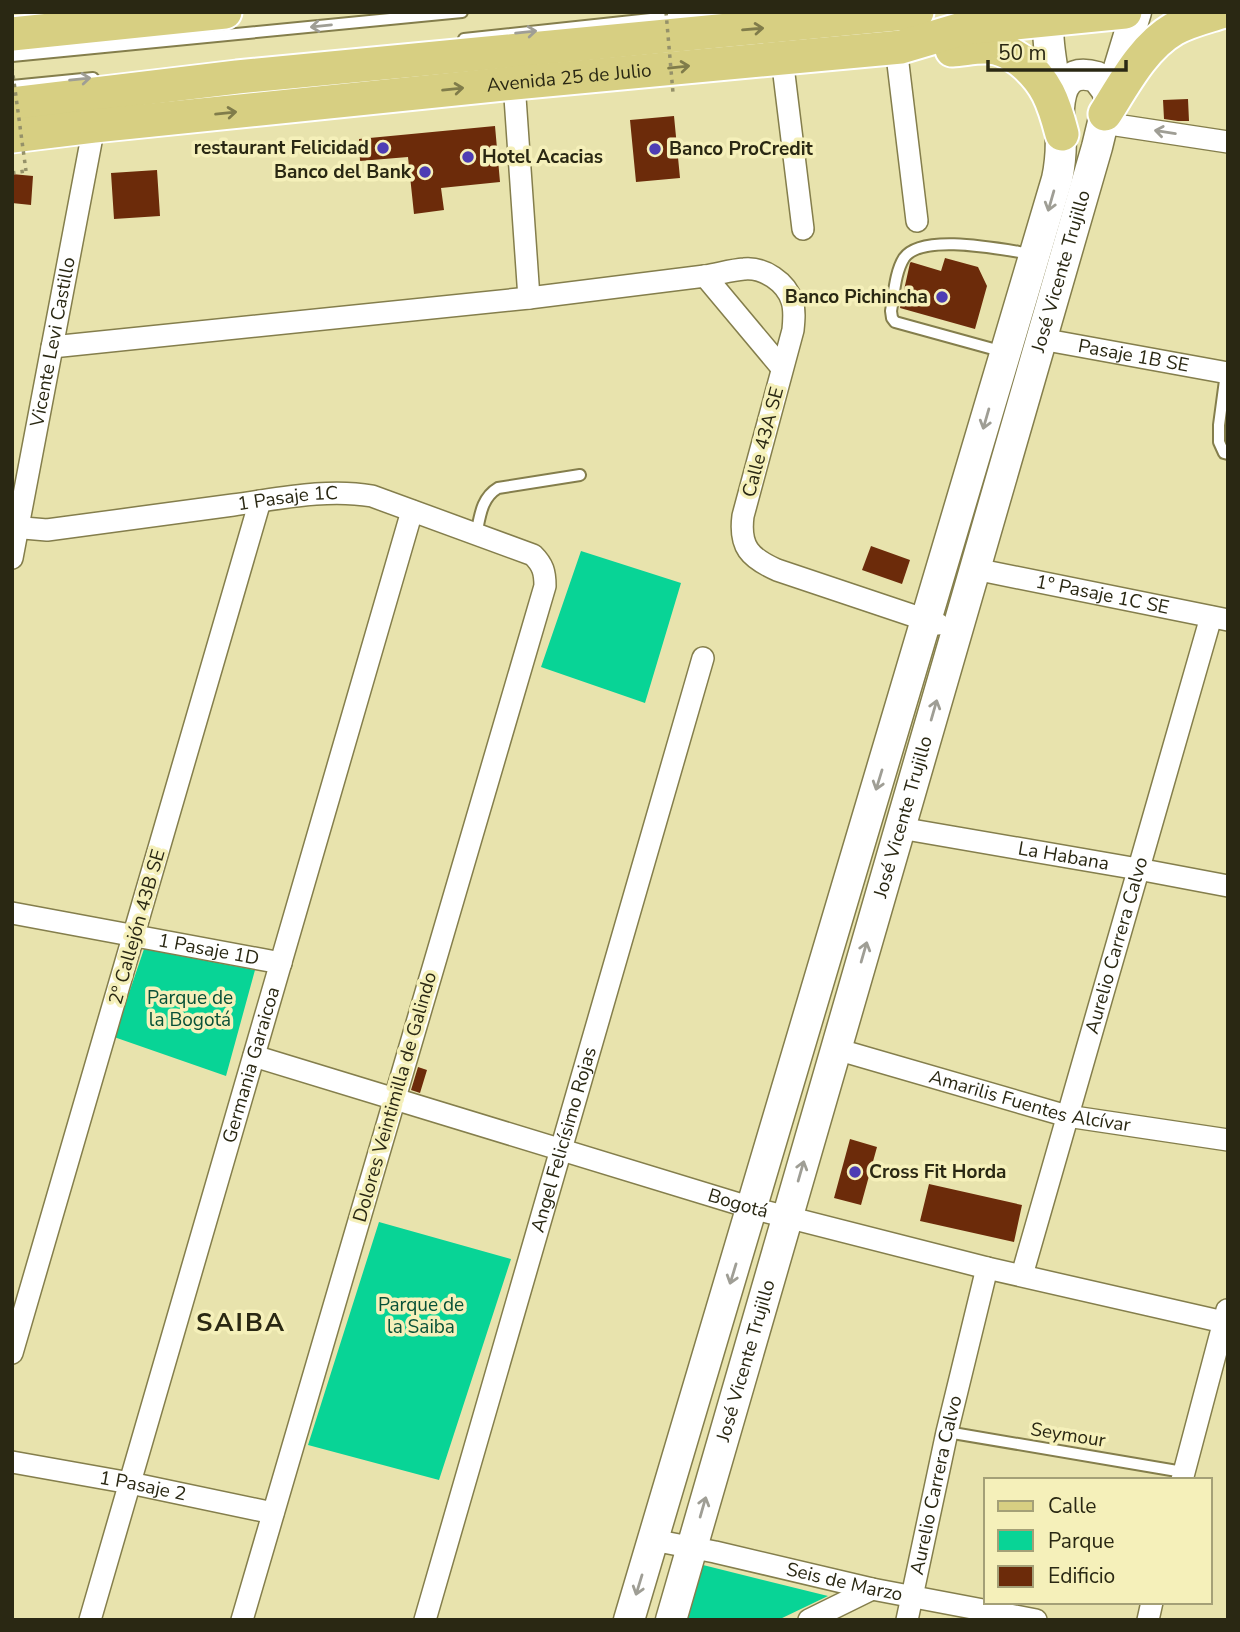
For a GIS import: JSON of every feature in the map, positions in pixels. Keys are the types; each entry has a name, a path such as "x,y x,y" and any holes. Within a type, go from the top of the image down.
{"main road":[{"path":"12,34 97,19 225,12"},
{"name":"Avenida 25 de Julio","path":"12,104 237,77 916,12"},
{"name":"Avenida 25 de Julio","path":"12,136 514,83 899,47 965,28 1049,16 1125,12"},
{"name":"José Vicente Trujillo","path":"671,1620 1136,12"},
{"path":"1106,112 1144,55 1160,40 1175,29 1221,12"},
{"name":"José Vicente Trujillo","path":"629,1620 1057,178 1061,161 1060,123 1048,40 1049,16"},
{"path":"899,47 946,50 985,47 1008,52 1028,67 1048,90 1060,123"},
{"path":"1060,123 1060,96 1063,86 1075,75 1097,77 1107,89 1106,112"},
{"path":"94,126 237,77"}],"street":[{"path":"899,47 917,221"},
{"path":"782,58 803,229"},
{"path":"514,83 529,298"},
{"path":"1106,112 1228,142"},
{"name":"Vicente Levi Castillo","path":"12,558 15,528 94,126"},
{"path":"52,347 529,298 744,269 758,270 777,280 787,291 792,303 793,330 782,368"},
{"path":"705,276 782,368"},
{"name":"Pasaje 1B SE","path":"1041,340 1227,373"},
{"name":"Calle 43A SE","path":"782,368 743,516 743,542 750,554 761,563 777,570 927,621"},
{"name":"1 Pasaje 1C","path":"15,528 47,530 260,501 354,493 372,496 533,555 545,573"},
{"name":"2º Callejón 43B SE","path":"12,1353 21,1289 134,936 260,501"},
{"name":"Germania Garaicoa","path":"90,1620 412,511"},
{"name":"1° Pasaje 1C SE","path":"975,569 1219,618"},
{"name":"Dolores Veintimilla de Galindo","path":"242,1620 541,598 545,573"},
{"name":"Aurelio Carrera Calvo","path":"1022,1275 1138,869 1219,618"},
{"path":"927,621 957,629"},
{"name":"Angel Felicísimo Rojas","path":"425,1620 703,658"},
{"name":"La Habana","path":"900,828 1228,886"},
{"name":"1 Pasaje 1D","path":"12,914 281,963"},
{"name":"Amarilis Fuentes Alcívar","path":"836,1049 1067,1116 1228,1140"},
{"name":"Bogotá","path":"254,1056 752,1208 987,1268 1227,1318"},
{"name":"Aurelio Carrera Calvo","path":"907,1620 947,1432 987,1268"},
{"path":"1183,1476 1227,1318"},
{"name":"1 Pasaje 2","path":"12,1462 273,1513"},
{"name":"Seis de Marzo","path":"653,1540 715,1552 872,1590 1037,1620"},
{"path":"809,1620 872,1590"}],"lane":[{"path":"12,56 462,12"},
{"path":"454,40 716,12"},
{"path":"12,86 109,76"},
{"path":"1006,353 895,322 891,311 899,271 905,257 915,249 930,244 989,248 1035,255"},
{"path":"1227,373 1219,442 1224,453 1228,454"},
{"path":"476,536 485,498 491,492 498,488 580,475"},
{"name":"Seymour","path":"947,1432 1183,1476"}],"path":[{"path":"666,12 673,93"},
{"path":"12,67 26,172 12,173"}],"green space":[{"path":"581,551 681,583 645,703 541,667"},
{"name":"Parque de la Bogotá","path":"144,949 255,970 226,1076 114,1037"},
{"name":"Parque de la Saiba","path":"379,1222 511,1259 439,1480 308,1445"},
{"path":"703,1565 828,1596 778,1620 685,1620"}],"building":[{"path":"1188,99 1189,121 1164,119 1163,100"},
{"name":"Banco ProCredit","path":"674,116 680,178 636,182 630,120"},
{"path":"495,126 500,182 441,188 444,210 414,214 408,157 360,161 359,139"},
{"path":"157,170 160,216 114,219 111,173"},
{"path":"12,174 33,176 31,205 12,203"},
{"name":"Banco Pichincha","path":"945,258 978,267 987,286 975,329 900,308 910,263 941,271"},
{"path":"871,546 910,560 902,584 862,570"},
{"path":"418,1067 427,1070 420,1093 411,1090"},
{"name":"Cross Fit Horda","path":"850,1139 877,1147 861,1205 834,1198"},
{"path":"929,1184 1022,1205 1014,1242 920,1221"}],"place":[{"name":"restaurant Felicidad","path":"383,148"},
{"name":"Banco ProCredit","path":"655,149"},
{"name":"Hotel Acacias","path":"468,157"},
{"name":"Banco del Bank","path":"425,172"},
{"name":"Banco Pichincha","path":"942,297"},
{"name":"Cross Fit Horda","path":"855,1172"}],"district":[{"name":"SAIBA","path":"241,1322"}]}
